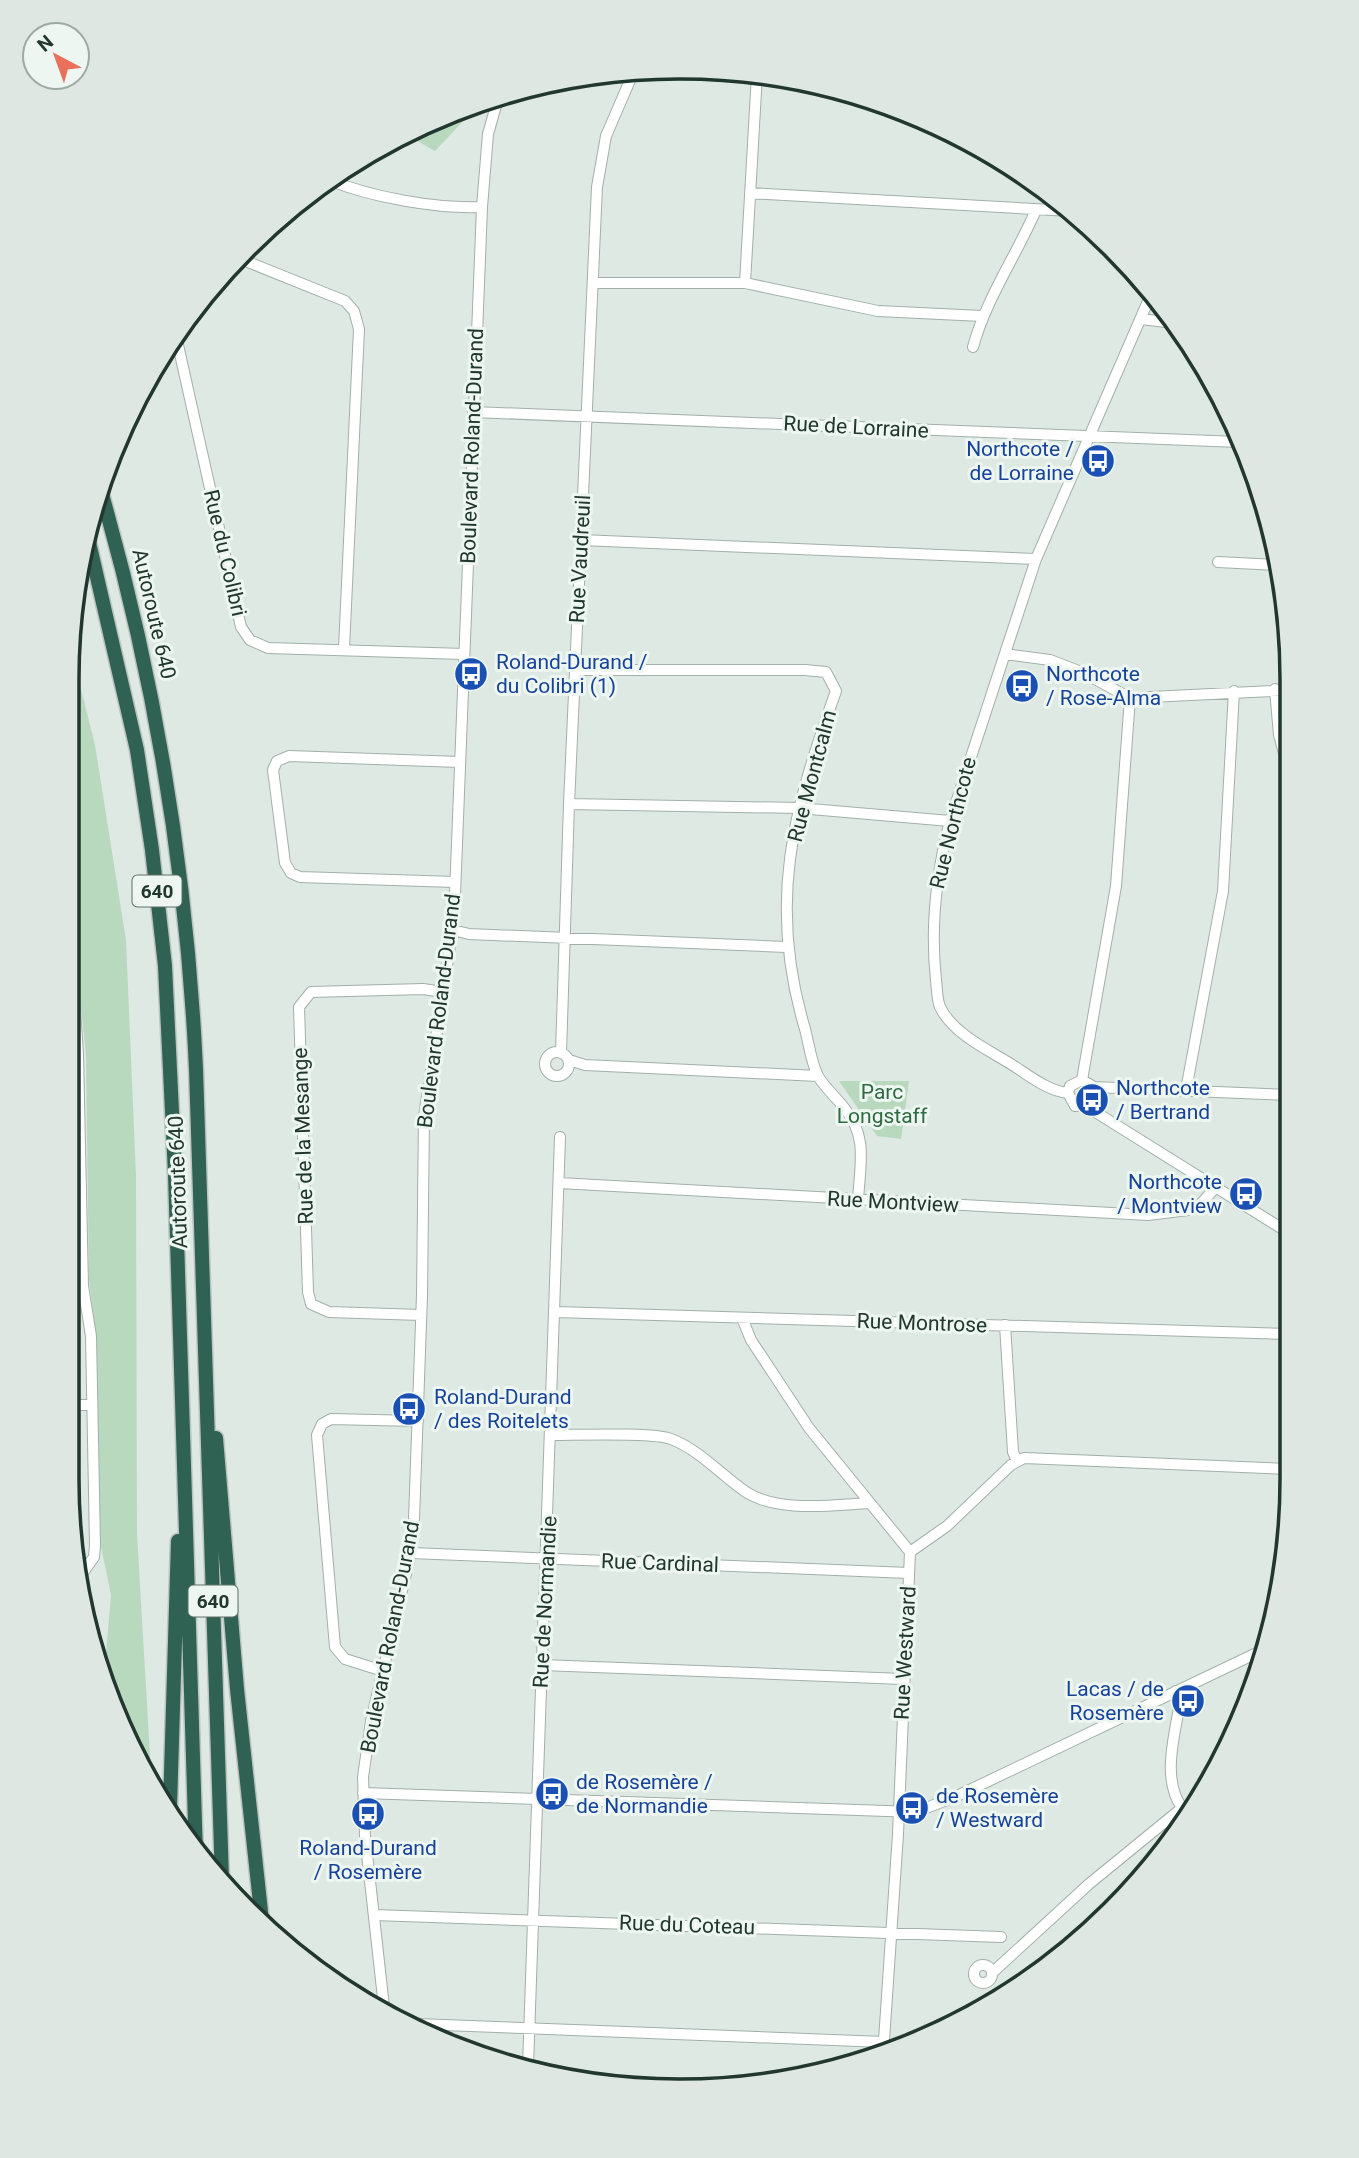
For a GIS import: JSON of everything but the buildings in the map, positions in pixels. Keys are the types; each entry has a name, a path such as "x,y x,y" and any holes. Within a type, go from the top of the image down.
{"highway":[{"name":"Autoroute 640","path":"105,506 147,675 165,773 181,885 194,1032 222,1867"},
{"name":"Autoroute 640","path":"92,554 128,703 151,840 161,926 170,1041 196,1835"},
{"path":"204,1322 225,1526 237,1689 261,1908"},
{"path":"170,1797 184,1432"}],"street":[{"name":"Rue Vaudreuil","path":"630,81 606,136 597,187 569,804 565,1057 585,1065 818,1076"},
{"path":"745,283 756,84"},
{"name":"Boulevard Roland-Durand","path":"383,2001 363,1793 366,1749 411,1553 418,1421 424,1116 453,930 482,207 488,134 495,108"},
{"path":"341,183 385,195 463,208 482,207"},
{"path":"750,194 1054,211"},
{"path":"973,347 982,316 1013,263 1036,210"},
{"path":"248,262 345,301 354,311 359,329 344,648"},
{"path":"593,283 745,283 878,310 982,316"},
{"name":"Rue Northcote","path":"1147,303 1035,559 1005,654 981,718 950,821 940,862 932,928 940,1006 953,1024 976,1043 1058,1092 1068,1093 1075,1106 1089,1105 1280,1227"},
{"path":"1141,319 1161,321"},
{"name":"Rue du Colibri","path":"179,348 241,627 250,640 268,648 344,648 464,654"},
{"name":"Rue de Lorraine","path":"473,412 1231,442"},
{"path":"581,540 1035,559"},
{"path":"1218,562 1269,565"},
{"path":"1005,654 1050,660 1084,673 1130,698 1280,689"},
{"name":"Rue Montcalm","path":"575,670 826,672 836,691 799,808 786,884 786,947 794,996 818,1076 857,1123 863,1139 858,1200"},
{"path":"1275,689 1280,738"},
{"path":"1186,1090 1223,891 1234,691"},
{"path":"1082,1080 1116,886 1130,698"},
{"path":"455,882 300,877 290,873 285,863 273,770 277,761 289,756 460,762"},
{"path":"569,804 799,808 950,821"},
{"path":"453,930 469,934 786,947"},
{"name":"Rue de la Mesange","path":"421,1315 329,1312 311,1304 308,1292 299,1007 311,992 423,989 443,992"},
{"path":"1082,1080 1094,1087 1280,1095"},
{"path":"1068,1093 1069,1086 1082,1080"},
{"path":"1089,1105 1095,1097 1094,1087"},
{"name":"Rue de Normandie","path":"528,2060 548,1559 560,1137"},
{"path":"79,1156 83,1286 91,1336 95,1545 94,1557 86,1569"},
{"name":"Rue Montview","path":"559,1184 1148,1216 1196,1209 1216,1187"},
{"name":"Rue Montrose","path":"556,1312 1280,1334"},
{"path":"743,1318 751,1340 808,1428 910,1552 947,1526 1017,1461 1028,1458 1280,1469"},
{"path":"1005,1325 1013,1452 1017,1461"},
{"path":"79,1405 91,1405"},
{"path":"383,1671 345,1659 335,1647 317,1435 322,1424 331,1419 418,1421"},
{"path":"552,1435 668,1438 691,1449 748,1493 770,1502 824,1505 869,1503"},
{"name":"Rue Westward","path":"884,2042 892,1933 910,1552"},
{"name":"Rue Cardinal","path":"411,1553 909,1573"},
{"path":"363,1793 788,1805 898,1813 930,1808 1254,1654"},
{"path":"542,1665 903,1679"},
{"path":"1176,1691 1180,1702 1172,1779 1174,1796 1184,1804"},
{"path":"992,1973 1083,1889 1177,1815"},
{"name":"Rue du Coteau","path":"374,1915 1001,1937"},
{"path":"430,2024 884,2042"}],"green space":[{"path":"466,118 435,151 416,140"},
{"path":"79,681 95,745 126,940 136,1176 137,1534 150,1762 124,1708 106,1656 111,1595 98,1532 97,1342 89,1280 86,1055 79,988"},
{"name":"Parc Longstaff","path":"839,1081 909,1081 901,1139 877,1136"}],"place":[{"name":"Northcote / de Lorraine","path":"1098,461"},
{"name":"Roland-Durand / du Colibri (1)","path":"471,674"},
{"name":"Northcote / Rose-Alma","path":"1022,686"},
{"name":"Northcote / Bertrand","path":"1092,1100"},
{"name":"Northcote / Montview","path":"1246,1194"},
{"name":"Roland-Durand / des Roitelets","path":"409,1409"},
{"name":"Lacas / de Rosemère","path":"1188,1701"},
{"name":"de Rosemère / de Normandie","path":"552,1794"},
{"name":"de Rosemère / Westward","path":"912,1808"},
{"name":"Roland-Durand / Rosemère","path":"368,1814"}]}
